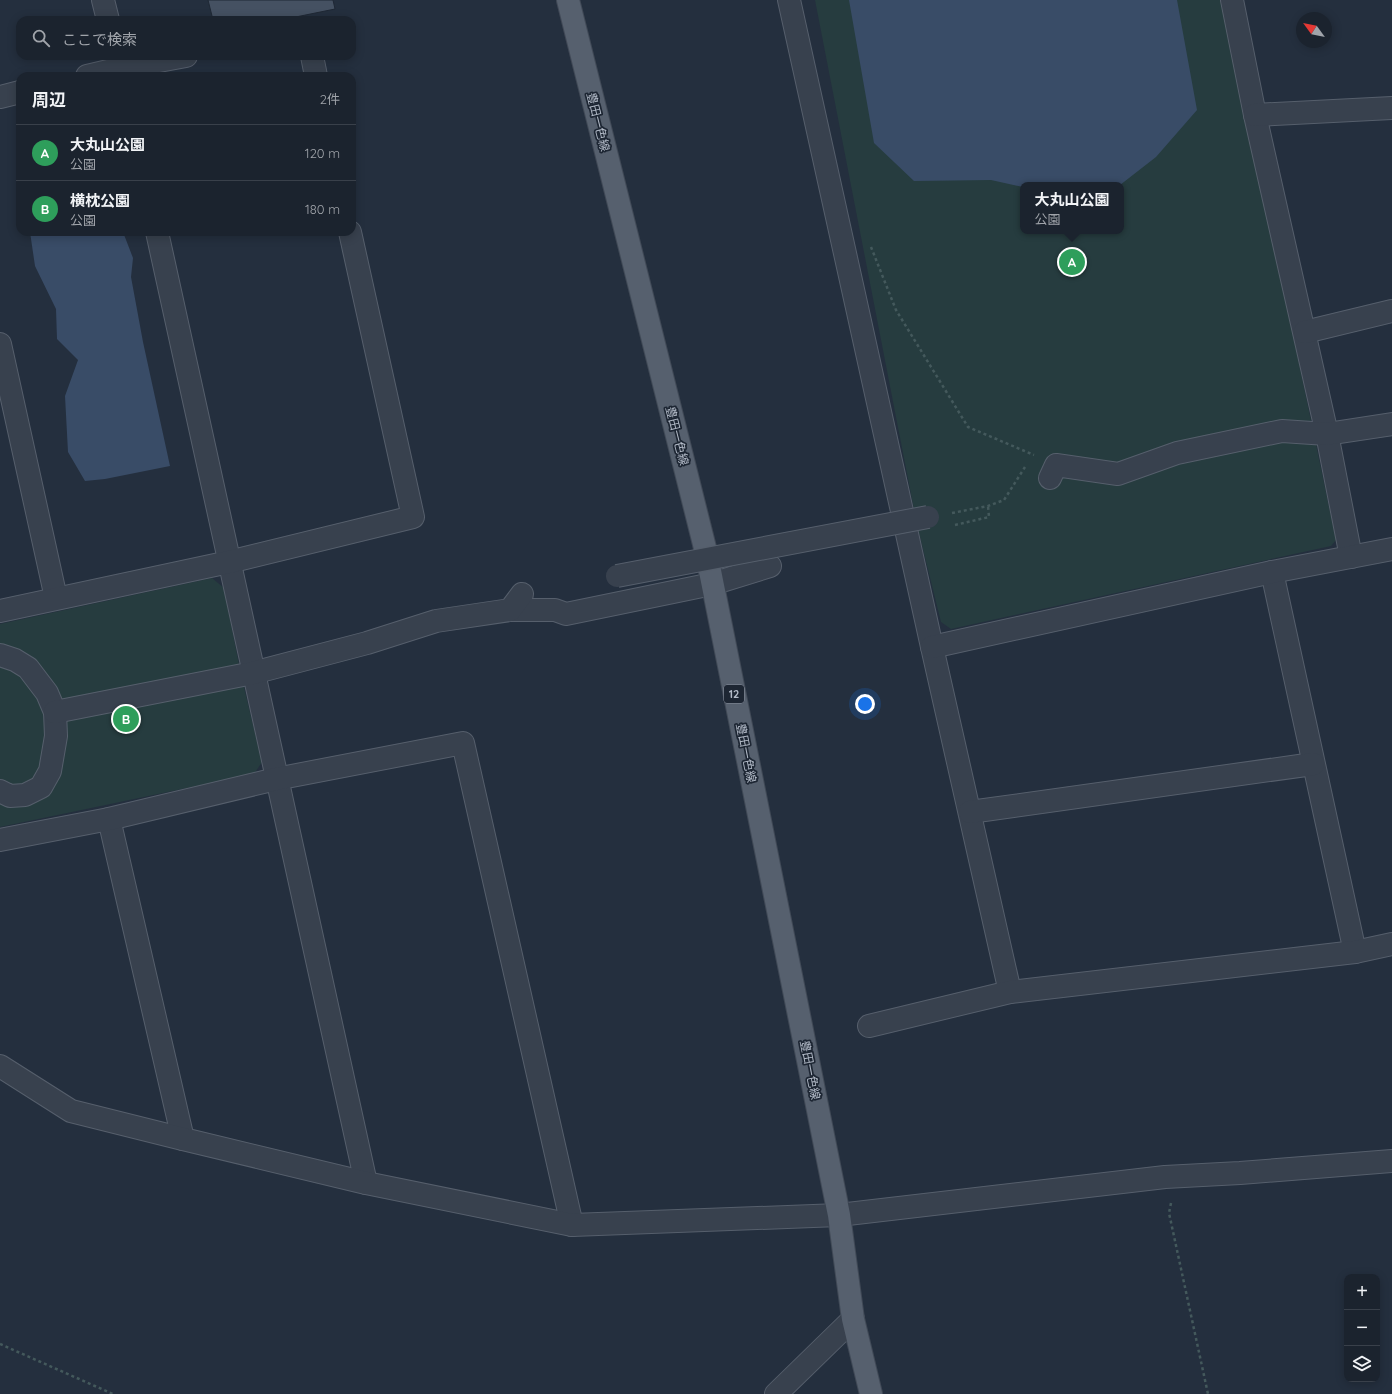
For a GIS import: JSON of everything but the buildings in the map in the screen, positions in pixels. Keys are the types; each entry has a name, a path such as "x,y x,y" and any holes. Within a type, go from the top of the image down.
{"main road":[{"name":"豊田一色線","path":"568,0 705,548 839,1215 853,1319 871,1394"}],"street":[{"path":"103,0 107,16"},
{"path":"789,0 1010,992"},
{"path":"1232,0 1255,114 1327,434 1351,557"},
{"path":"102,72 120,67 162,60"},
{"path":"313,60 315,72"},
{"path":"0,97 16,93"},
{"path":"1255,114 1392,108"},
{"path":"158,236 366,1183"},
{"path":"0,611 229,562 413,517 351,236"},
{"path":"1305,332 1392,311"},
{"path":"0,344 56,598"},
{"path":"1053,472 1118,474 1177,453 1282,431 1327,434 1392,424"},
{"path":"616,576 928,517"},
{"path":"932,647 1272,572 1392,549"},
{"path":"55,712 253,673 367,643 436,621 516,602 555,610 566,614 712,584 770,566"},
{"path":"1272,572 1355,952"},
{"path":"0,656 15,660 28,668 47,693 55,712 56,736 50,771 41,786 25,795 10,796 0,791"},
{"path":"0,840 109,819 276,779 463,743 572,1225"},
{"path":"970,812 1313,764"},
{"path":"109,819 183,1139"},
{"path":"869,1026 1010,992 1355,952 1392,944"},
{"path":"0,1066 71,1111 366,1183 572,1225 839,1215 1177,1177 1392,1161"},
{"path":"776,1394 853,1319"}],"path":[{"path":"870,244 896,310 968,427 1053,472"},
{"path":"928,517 988,506 1004,500 1027,465 1053,472"},
{"path":"955,525 989,517 988,506"},
{"path":"1177,1177 1169,1213 1208,1394"},
{"path":"0,1344 113,1394"}],"green space":[{"path":"815,0 1223,0 1336,540 1331,546 951,629 941,622 917,525"},
{"path":"212,578 224,588 241,675 262,762 254,774 0,827 0,624"}],"water":[{"path":"849,0 1177,0 1197,110 1156,157 1124,182 1020,182 1020,186 991,180 914,181 874,143"},
{"path":"31,236 125,236 133,258 131,277 143,342 170,466 105,479 85,481 68,452 65,396 78,360 57,339 56,309 35,266"}],"place":[{"name":"大丸山公園","path":"1072,262"},
{"name":"横枕公園","path":"126,719"}]}
